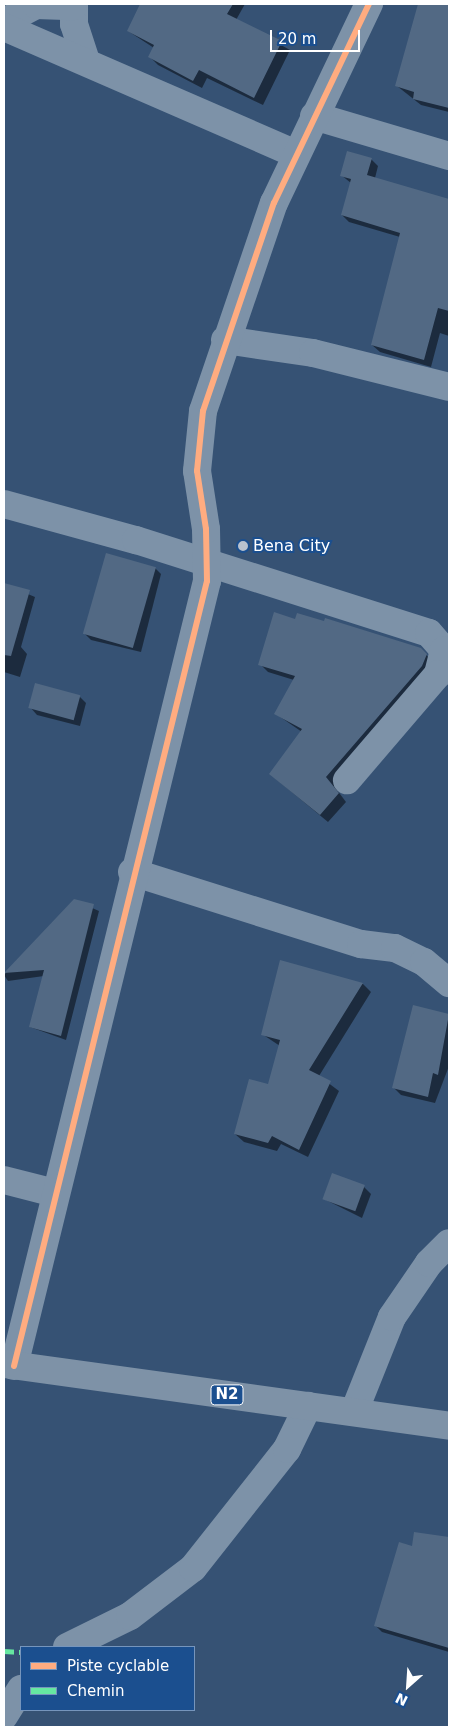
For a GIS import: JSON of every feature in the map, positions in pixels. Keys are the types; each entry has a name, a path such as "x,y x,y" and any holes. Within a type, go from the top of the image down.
{"highway":[{"name":"N2","path":"9,1365 449,1426"}],"street":[{"path":"9,1365 55,1193 208,566 197,451 225,340 256,248 296,154 369,4"},
{"path":"4,22 36,5 74,5 74,24 86,60"},
{"path":"4,27 86,60 296,154"},
{"path":"314,116 449,156"},
{"path":"225,340 313,353 449,387"},
{"path":"4,504 136,540 208,566 416,627 439,642 443,663 432,683 347,780"},
{"path":"132,872 361,944 395,948 424,962 449,983"},
{"path":"4,1180 55,1193"},
{"path":"354,1412 392,1317 429,1263 449,1243"},
{"path":"69,1646 130,1616 193,1568 287,1449 308,1406"},
{"path":"4,1716 20,1691"}],"building":[{"path":"140,4 233,4 227,14 282,41 254,98 199,70 193,81 148,57 154,45 127,31"},
{"path":"418,4 449,4 449,108 413,99 414,92 395,86"},
{"path":"347,151 372,158 367,175 449,199 449,311 438,308 424,360 371,345 400,233 341,215 351,179 340,176"},
{"path":"106,553 156,567 133,648 83,634"},
{"path":"4,583 30,590 11,656 4,655"},
{"path":"274,612 295,619 297,613 324,621 325,618 421,648 427,654 422,666 326,777 339,793 320,815 269,774 302,729 274,714 295,676 258,665"},
{"path":"35,683 80,695 74,720 28,708"},
{"path":"74,899 94,904 61,1036 29,1027 44,970 4,973"},
{"path":"280,960 363,983 309,1070 331,1081 299,1150 272,1136 268,1143 234,1134 249,1079 268,1084 280,1040 261,1035"},
{"path":"413,1005 449,1014 438,1075 433,1073 428,1097 392,1088"},
{"path":"332,1173 365,1185 355,1211 322,1199"},
{"path":"414,1532 449,1537 449,1648 374,1626 399,1542 412,1546"}],"marked path":[{"path":"4,1651 20,1652"}],"cycle path":[{"path":"14,1366 207,581 206,529 197,471 203,411 274,203 369,4"}],"place":[{"name":"Bena City","path":"243,546"}]}
